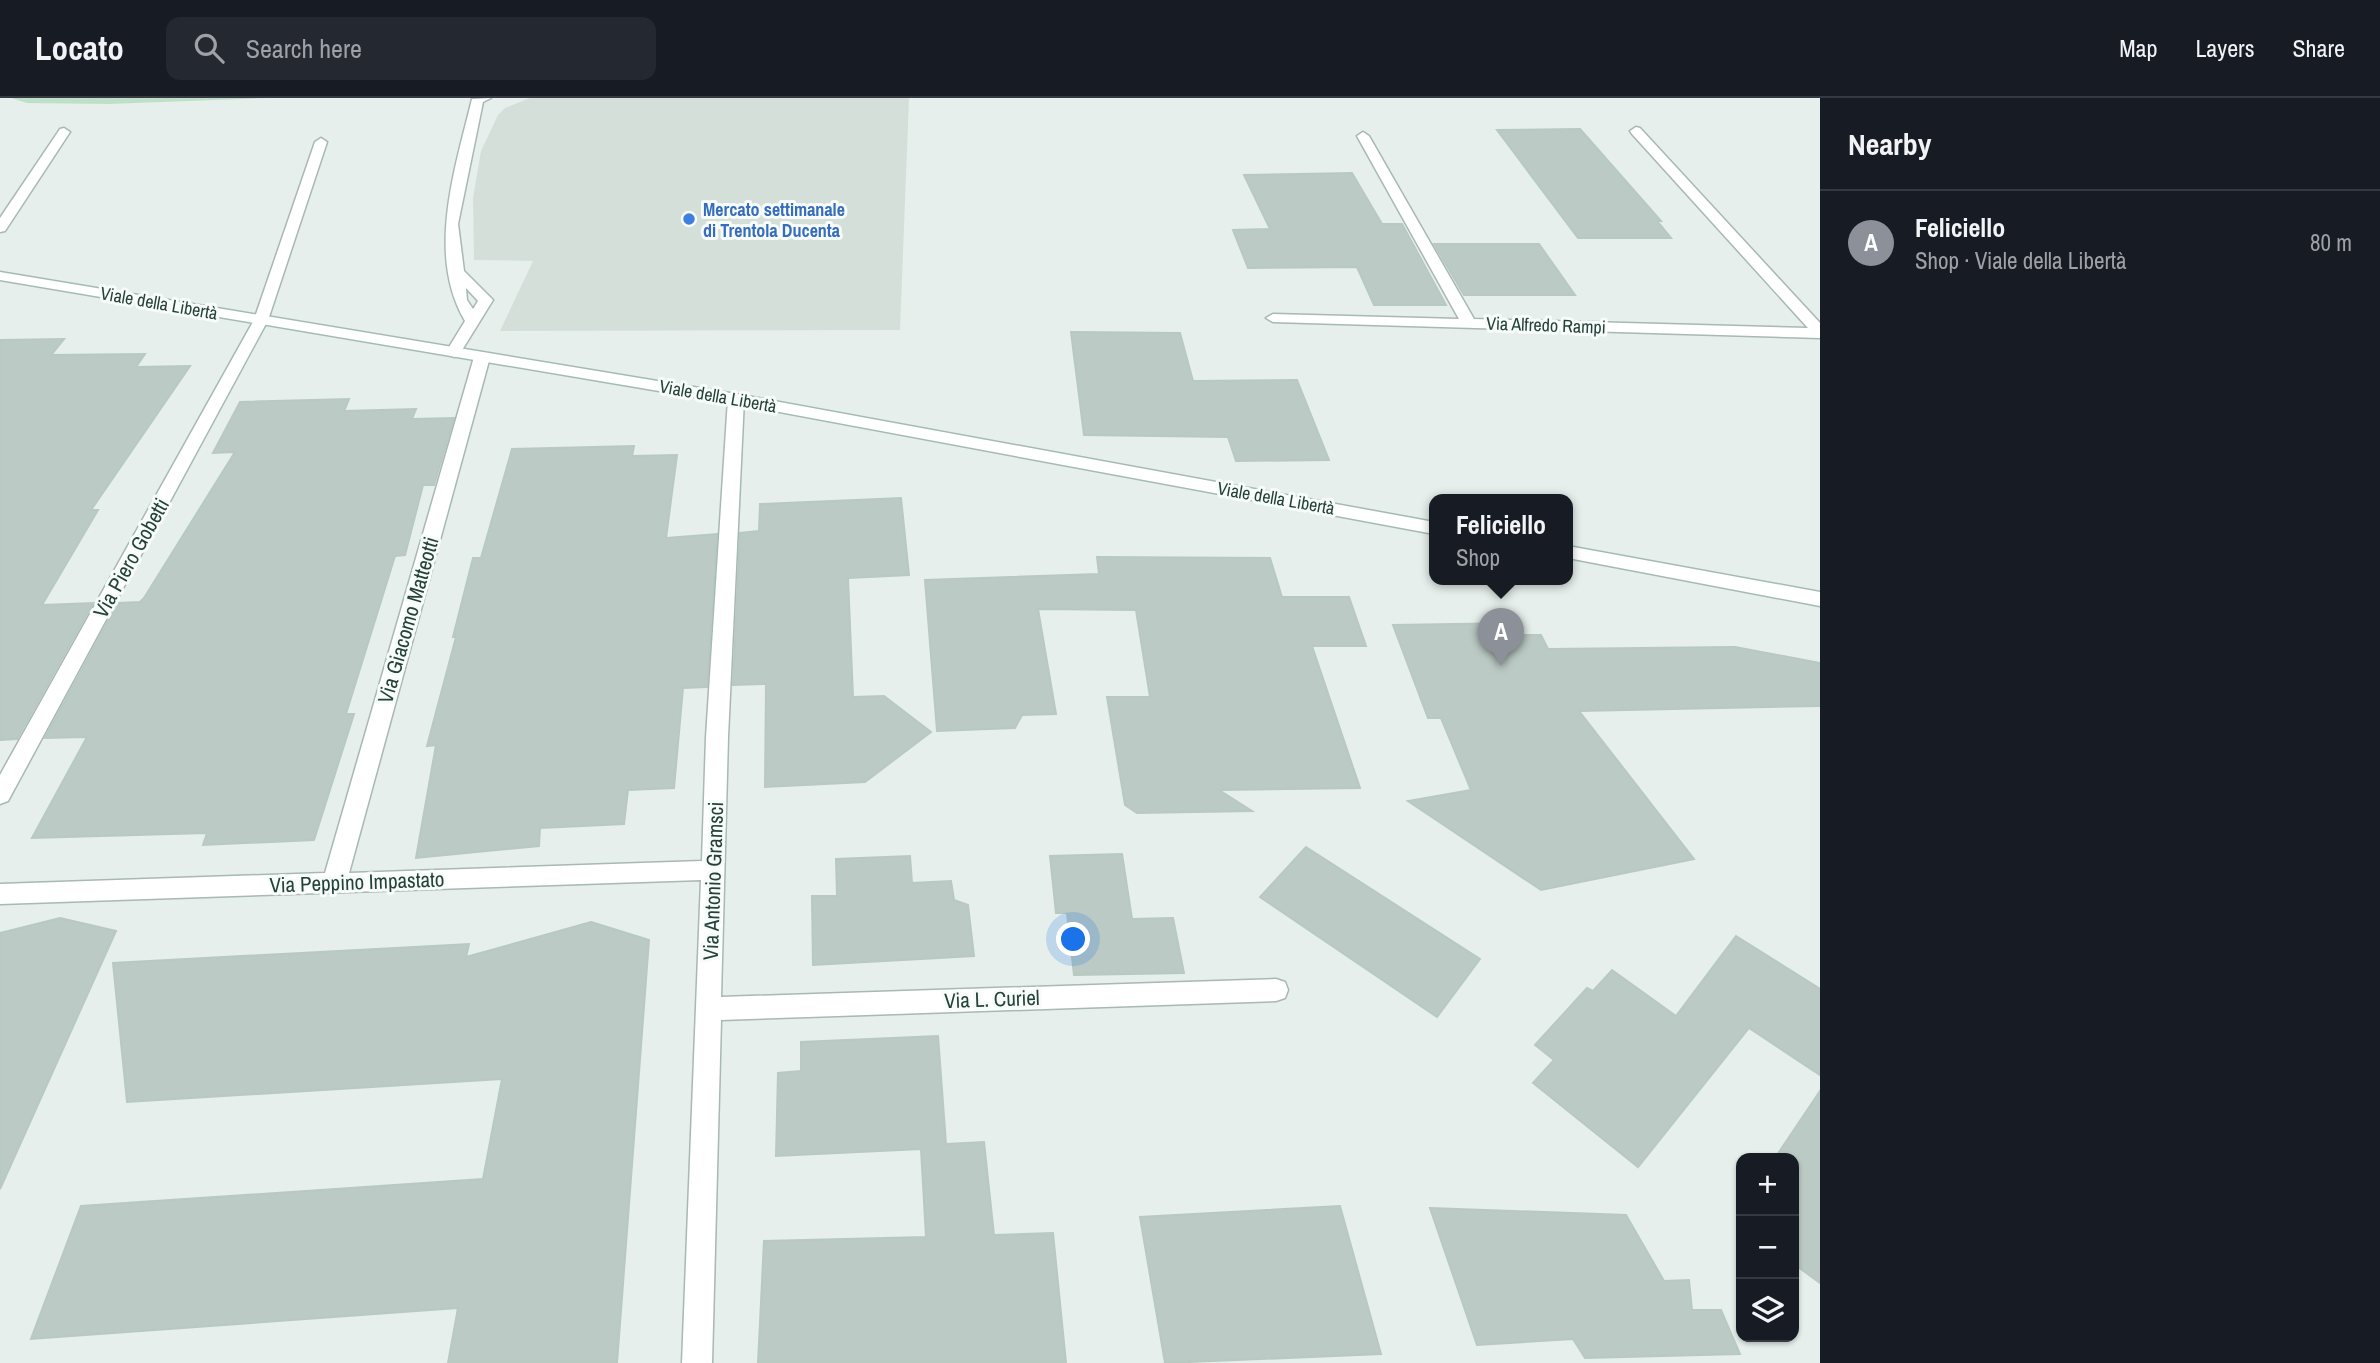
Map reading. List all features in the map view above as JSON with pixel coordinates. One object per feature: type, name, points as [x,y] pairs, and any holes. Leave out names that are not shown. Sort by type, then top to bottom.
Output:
[{"type":"street","points":[[474,323],[460,300],[451,224],[478,99],[485,98]]},
{"type":"street","points":[[1636,131],[1820,332]]},
{"type":"street","points":[[0,228],[64,132]]},
{"type":"street","points":[[1363,136],[1469,323]]},
{"type":"street","name":"Via Piero Gobetti","points":[[0,795],[261,320],[321,142]]},
{"type":"street","points":[[454,352],[486,300],[458,273]]},
{"type":"street","name":"Viale della Libertà","points":[[0,276],[736,399],[1429,527]]},
{"type":"street","name":"Via Alfredo Rampi","points":[[1273,318],[1820,332]]},
{"type":"street","name":"Via Giacomo Matteotti","points":[[334,883],[482,357]]},
{"type":"street","name":"Via Antonio Gramsci","points":[[697,1363],[717,737],[736,399]]},
{"type":"street","points":[[1573,553],[1820,599]]},
{"type":"street","name":"Via Peppino Impastato","points":[[0,894],[713,870]]},
{"type":"street","name":"Via L. Curiel","points":[[709,1009],[1276,990]]},
{"type":"shaded area","name":"Mercato settimanale di Trentola Ducenta","points":[[530,98],[909,98],[900,330],[500,331],[533,261],[474,260],[473,198],[481,151],[498,115],[505,108]]},
{"type":"green space","points":[[11,98],[269,98],[109,104],[27,103]]},
{"type":"building","points":[[1580,129],[1661,221],[1657,221],[1671,238],[1578,238],[1497,130]]},
{"type":"building","points":[[1352,173],[1382,224],[1402,224],[1446,305],[1374,305],[1357,267],[1248,268],[1233,230],[1270,229],[1244,175]]},
{"type":"building","points":[[1434,244],[1539,244],[1575,295],[1464,295]]},
{"type":"building","points":[[1071,332],[1180,333],[1193,381],[1297,380],[1329,460],[1236,461],[1228,437],[1084,435]]},
{"type":"building","points":[[64,339],[51,355],[145,354],[136,367],[190,366],[91,510],[98,510],[42,605],[93,603],[17,739],[0,740],[0,340]]},
{"type":"building","points":[[349,399],[344,411],[416,409],[412,419],[454,418],[434,485],[423,485],[405,555],[395,556],[346,714],[354,714],[314,840],[203,845],[207,833],[32,838],[87,737],[45,738],[118,603],[140,602],[144,598],[235,452],[213,453],[240,402]]},
{"type":"building","points":[[634,446],[632,456],[677,455],[666,538],[717,534],[707,687],[683,688],[674,788],[628,790],[624,824],[540,828],[539,846],[416,858],[436,745],[427,746],[456,637],[453,637],[473,558],[481,558],[512,449]]},
{"type":"building","points":[[901,498],[909,575],[848,578],[853,697],[884,696],[931,732],[865,782],[765,787],[766,684],[733,685],[740,533],[759,531],[760,504]]},
{"type":"building","points":[[1097,557],[1270,558],[1282,597],[1349,597],[1366,646],[1312,646],[1360,788],[1219,790],[1252,811],[1137,813],[1125,805],[1107,697],[1150,697],[1136,610],[1038,609],[1056,714],[1022,715],[1015,728],[937,731],[925,580],[1099,574]]},
{"type":"building","points":[[1518,623],[1523,635],[1541,635],[1548,649],[1735,647],[1820,663],[1820,706],[1579,711],[1694,859],[1541,890],[1408,801],[1471,790],[1441,718],[1428,718],[1393,625]]},
{"type":"building","points":[[1306,847],[1480,959],[1437,1017],[1260,897]]},
{"type":"building","points":[[1122,854],[1132,919],[1173,918],[1184,973],[1074,975],[1067,913],[1056,913],[1050,856]]},
{"type":"building","points":[[910,856],[912,883],[951,881],[954,900],[968,905],[974,956],[813,965],[812,896],[837,896],[836,859]]},
{"type":"building","points":[[60,918],[116,931],[0,1189],[0,933]]},
{"type":"building","points":[[591,922],[649,940],[617,1363],[448,1363],[458,1308],[31,1339],[81,1206],[483,1179],[502,1079],[127,1102],[113,963],[469,944],[466,957]]},
{"type":"building","points":[[1736,936],[1820,989],[1820,1075],[1749,1028],[1638,1167],[1533,1083],[1554,1060],[1535,1045],[1587,988],[1593,991],[1612,970],[1676,1016]]},
{"type":"building","points":[[938,1036],[946,1144],[984,1142],[994,1235],[1053,1233],[1066,1363],[758,1363],[764,1241],[926,1237],[921,1149],[776,1156],[778,1073],[801,1071],[801,1042]]},
{"type":"building","points":[[1820,1091],[1820,1283],[1799,1268],[1799,1153],[1778,1153]]},
{"type":"building","points":[[1340,1206],[1381,1354],[1165,1363],[1140,1217]]},
{"type":"building","points":[[1430,1208],[1626,1215],[1664,1281],[1689,1280],[1692,1310],[1721,1310],[1740,1354],[1585,1358],[1573,1339],[1477,1345]]},
{"type":"place","name":"Mercato settimanale di Trentola Ducenta","points":[[689,219]]},
{"type":"place","name":"Feliciello","points":[[1501,666]]}]
